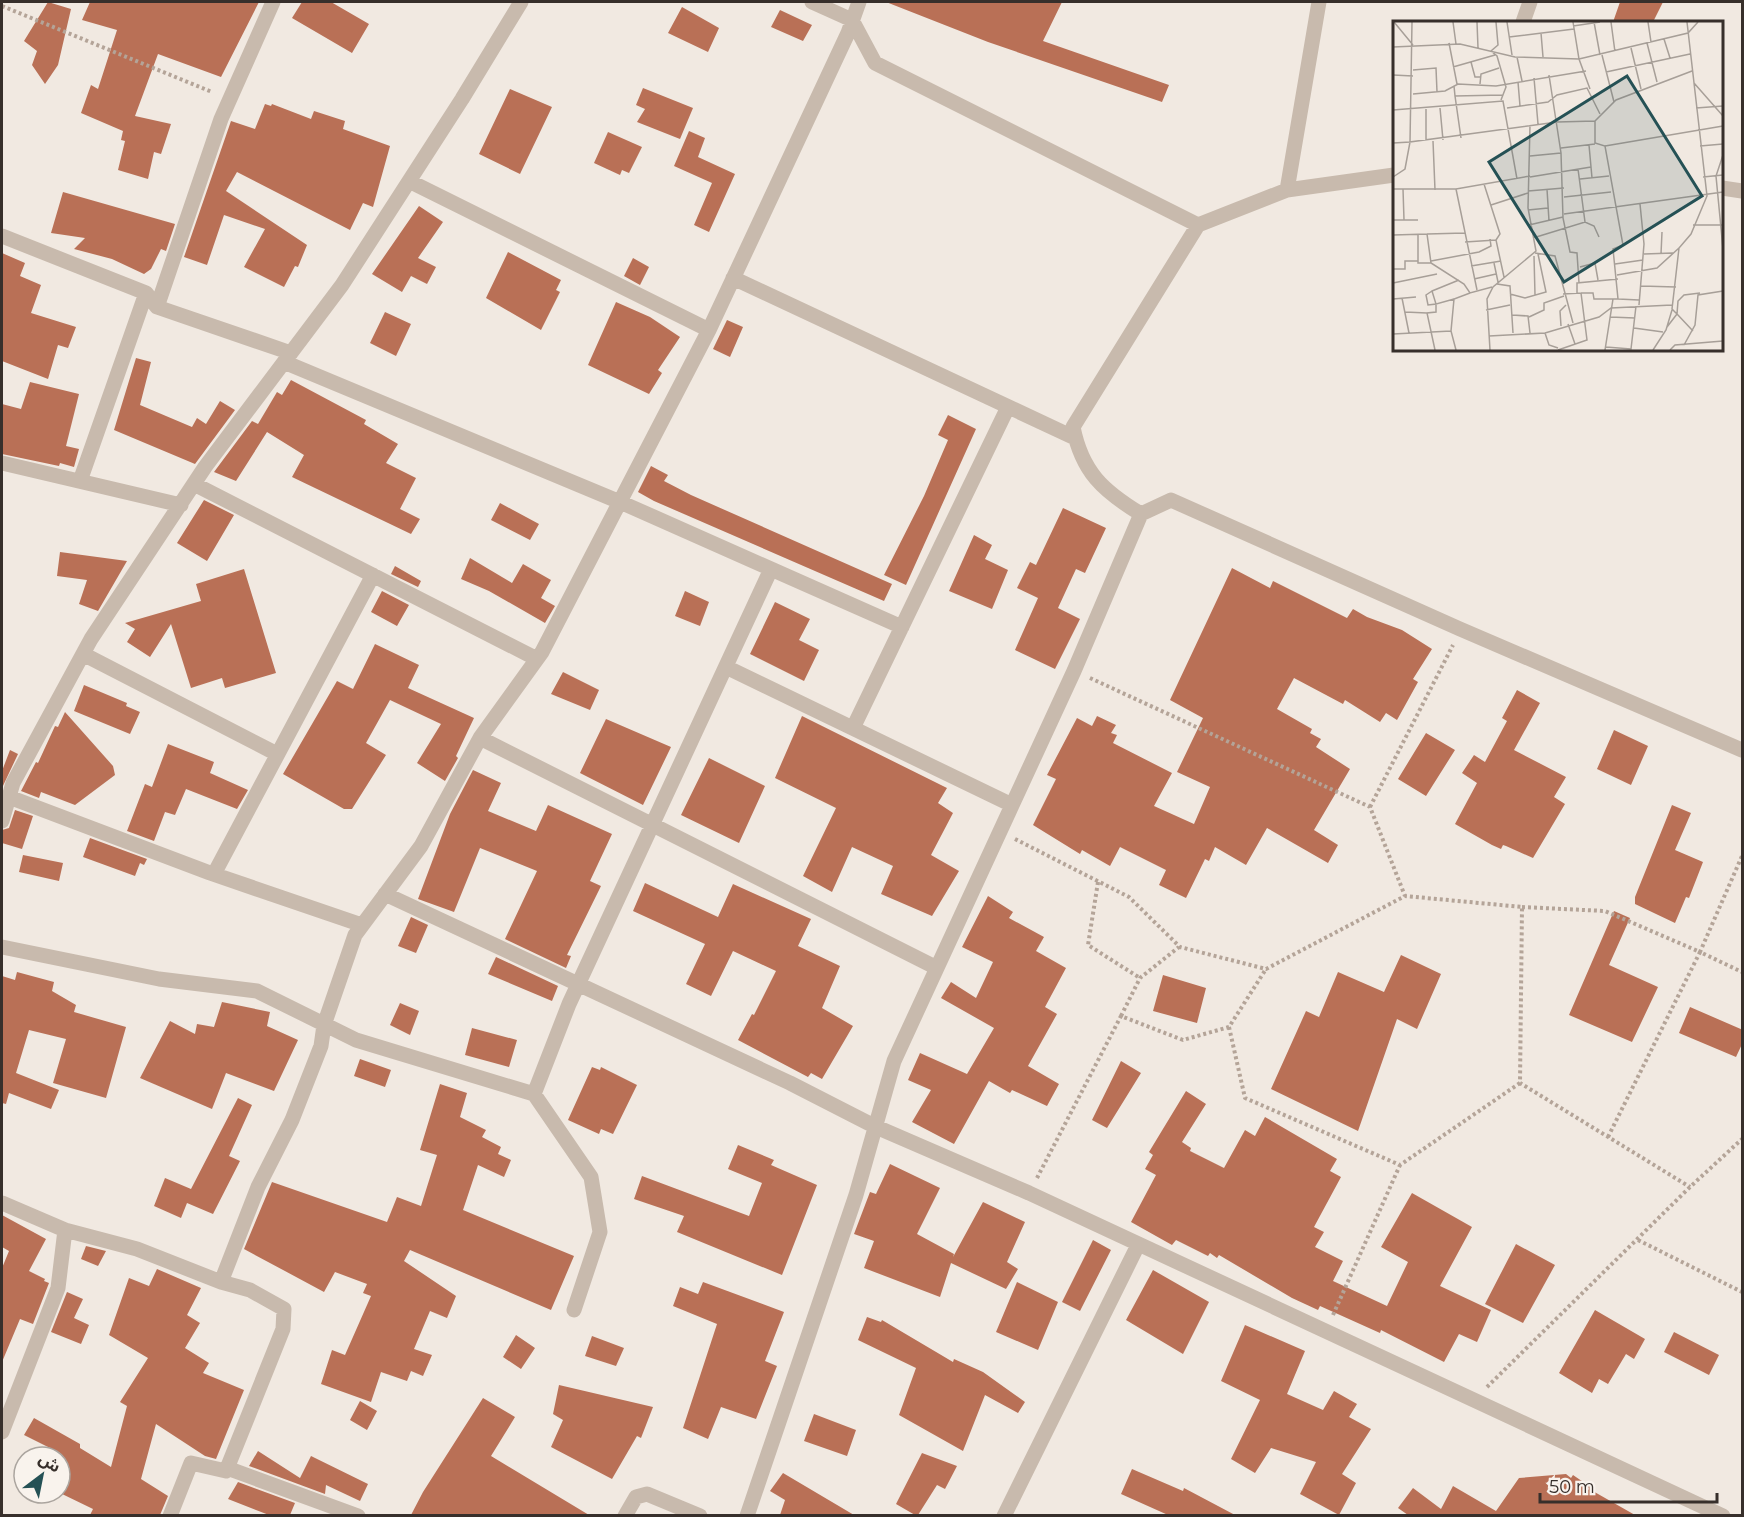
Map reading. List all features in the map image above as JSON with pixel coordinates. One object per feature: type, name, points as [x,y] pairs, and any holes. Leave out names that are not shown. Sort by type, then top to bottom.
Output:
[{"type":"street","points":[[158,307],[229,98],[273,2]]},
{"type":"street","points":[[2,821],[14,783],[83,654],[194,484],[342,285],[521,2]]},
{"type":"street","points":[[812,2],[852,21],[875,63],[1198,225]]},
{"type":"street","points":[[221,1282],[258,1187],[292,1120],[321,1046],[324,1025],[355,935],[422,846],[480,738],[537,659],[709,330],[860,2]]},
{"type":"street","points":[[1287,190],[1319,2]]},
{"type":"street","points":[[1523,21],[1530,2]]},
{"type":"street","points":[[1141,514],[1104,490],[1083,462],[1073,427],[1198,225],[1287,190],[1393,175]]},
{"type":"street","points":[[409,181],[709,330]]},
{"type":"street","points":[[1723,188],[1743,191]]},
{"type":"street","points":[[2,236],[146,293],[158,307],[288,358],[902,627]]},
{"type":"street","points":[[733,278],[1075,438]]},
{"type":"street","points":[[80,481],[146,293]]},
{"type":"street","points":[[853,728],[1008,407]]},
{"type":"street","points":[[2,463],[181,505]]},
{"type":"street","points":[[194,484],[537,659]]},
{"type":"street","points":[[747,1515],[856,1195],[894,1061],[1074,671],[1141,514],[1171,500],[1460,629],[1743,750]]},
{"type":"street","points":[[534,1094],[578,985],[771,569]]},
{"type":"street","points":[[214,874],[374,575]]},
{"type":"street","points":[[83,654],[277,754]]},
{"type":"street","points":[[726,667],[1012,805]]},
{"type":"street","points":[[480,738],[937,968]]},
{"type":"street","points":[[9,797],[214,874],[362,925]]},
{"type":"street","points":[[386,894],[790,1083],[874,1126],[1029,1193],[1473,1401],[1723,1515]]},
{"type":"street","points":[[2,947],[159,979],[257,992],[356,1040],[534,1094],[591,1177],[600,1232],[574,1310]]},
{"type":"street","points":[[2,1203],[65,1230],[137,1250],[221,1282],[250,1290],[284,1309],[283,1329],[226,1471],[191,1462],[170,1515]]},
{"type":"street","points":[[2,1432],[58,1288],[65,1230]]},
{"type":"street","points":[[1004,1515],[1138,1245]]},
{"type":"street","points":[[227,1468],[358,1515]]},
{"type":"street","points":[[625,1515],[636,1497],[647,1494],[700,1515]]},
{"type":"path","points":[[2,6],[229,98]]},
{"type":"path","points":[[1370,807],[1460,629]]},
{"type":"path","points":[[1074,671],[1370,807],[1406,896]]},
{"type":"path","points":[[999,831],[1129,897],[1180,947],[1266,969]]},
{"type":"path","points":[[1608,1137],[1700,952],[1743,856]]},
{"type":"path","points":[[1098,882],[1088,945],[1140,978]]},
{"type":"path","points":[[1121,1016],[1183,1040],[1229,1027],[1266,969],[1406,896],[1605,912],[1743,972]]},
{"type":"path","points":[[1520,1083],[1522,907]]},
{"type":"path","points":[[1029,1193],[1140,978],[1180,947]]},
{"type":"path","points":[[1229,1027],[1245,1098],[1400,1165]]},
{"type":"path","points":[[1520,1083],[1690,1187]]},
{"type":"path","points":[[1325,1332],[1400,1165],[1520,1083]]},
{"type":"path","points":[[1473,1401],[1690,1187],[1743,1139]]},
{"type":"path","points":[[1638,1240],[1743,1292]]},
{"type":"building","points":[[48,2],[71,9],[58,65],[45,84],[32,65],[37,51],[24,41]]},
{"type":"building","points":[[90,2],[259,2],[221,77],[158,54],[135,116],[171,124],[161,154],[154,152],[148,179],[118,170],[125,141],[121,140],[123,131],[81,113],[91,85],[98,89],[117,30],[82,20]]},
{"type":"building","points":[[302,2],[331,2],[369,24],[352,53],[292,18]]},
{"type":"building","points":[[886,2],[1062,2],[1043,41],[1169,85],[1162,102],[988,42]]},
{"type":"building","points":[[1620,2],[1663,2],[1654,21],[1613,21]]},
{"type":"building","points":[[682,7],[719,28],[708,52],[668,33]]},
{"type":"building","points":[[780,10],[812,25],[803,41],[771,27]]},
{"type":"building","points":[[643,88],[693,108],[680,139],[637,122],[645,109],[636,105]]},
{"type":"building","points":[[510,89],[552,107],[520,174],[479,154]]},
{"type":"building","points":[[265,104],[271,106],[272,104],[311,119],[314,111],[345,121],[343,129],[390,146],[373,207],[363,203],[350,230],[237,172],[226,191],[307,245],[298,267],[295,266],[284,287],[244,267],[265,229],[224,215],[207,265],[184,257],[231,121],[255,129]]},
{"type":"building","points":[[689,131],[705,138],[698,157],[735,174],[709,232],[694,225],[712,183],[674,166]]},
{"type":"building","points":[[608,132],[642,147],[629,173],[622,170],[620,175],[594,163]]},
{"type":"building","points":[[63,192],[175,224],[166,251],[161,249],[151,269],[144,274],[112,259],[74,249],[85,238],[51,233]]},
{"type":"building","points":[[419,206],[443,222],[418,258],[436,267],[427,284],[411,276],[402,292],[372,274]]},
{"type":"building","points":[[508,252],[561,280],[556,290],[560,292],[541,330],[486,298]]},
{"type":"building","points":[[2,253],[25,263],[20,276],[41,285],[31,313],[76,327],[68,348],[58,345],[48,379],[2,361]]},
{"type":"building","points":[[633,258],[649,267],[640,285],[624,276]]},
{"type":"building","points":[[616,302],[650,317],[680,337],[658,370],[662,373],[649,394],[588,365]]},
{"type":"building","points":[[385,312],[411,324],[396,356],[370,343]]},
{"type":"building","points":[[727,320],[743,327],[730,357],[713,349]]},
{"type":"building","points":[[136,358],[151,362],[140,405],[192,427],[197,418],[206,424],[220,401],[235,410],[195,464],[114,430]]},
{"type":"building","points":[[291,380],[366,420],[364,424],[398,444],[386,463],[416,478],[400,509],[420,519],[411,534],[292,477],[304,455],[267,432],[236,481],[214,472],[252,421],[258,424],[277,392],[282,395]]},
{"type":"building","points":[[30,382],[79,394],[66,446],[79,449],[74,467],[2,454],[2,404],[21,409]]},
{"type":"building","points":[[948,415],[976,429],[906,585],[884,575],[924,496],[948,440],[938,435]]},
{"type":"building","points":[[651,466],[668,475],[664,481],[691,495],[892,584],[884,601],[638,492]]},
{"type":"building","points":[[204,500],[234,515],[207,561],[177,543]]},
{"type":"building","points":[[500,503],[539,524],[530,540],[491,520]]},
{"type":"building","points":[[1063,508],[1106,528],[1085,573],[1076,569],[1058,608],[1080,619],[1055,669],[1015,650],[1038,598],[1017,588],[1030,562],[1036,565]]},
{"type":"building","points":[[974,535],[992,545],[985,559],[1008,570],[992,609],[949,591]]},
{"type":"building","points":[[60,552],[127,561],[98,611],[79,604],[87,580],[57,576]]},
{"type":"building","points":[[470,558],[512,583],[523,564],[551,580],[541,598],[555,606],[545,623],[489,591],[461,579]]},
{"type":"building","points":[[395,566],[421,581],[418,587],[391,574]]},
{"type":"building","points":[[1232,568],[1270,588],[1273,581],[1347,618],[1353,609],[1367,617],[1402,630],[1432,649],[1413,679],[1418,682],[1397,720],[1386,713],[1380,722],[1345,700],[1343,704],[1294,678],[1277,709],[1312,729],[1310,733],[1321,739],[1316,747],[1350,769],[1314,830],[1338,845],[1328,863],[1267,828],[1246,865],[1215,847],[1209,861],[1205,859],[1186,898],[1159,885],[1166,870],[1120,847],[1110,866],[1082,850],[1080,854],[1033,825],[1056,779],[1047,775],[1077,718],[1092,726],[1097,716],[1116,725],[1111,733],[1117,735],[1113,743],[1172,773],[1154,806],[1194,824],[1210,787],[1177,772],[1203,718],[1170,700]]},
{"type":"building","points":[[244,569],[276,673],[225,688],[222,678],[191,688],[171,624],[150,657],[127,642],[135,629],[125,623],[201,601],[196,584]]},
{"type":"building","points":[[382,591],[409,605],[397,626],[371,612]]},
{"type":"building","points":[[685,591],[709,602],[700,626],[675,616]]},
{"type":"building","points":[[775,602],[810,619],[799,640],[819,650],[804,681],[750,654]]},
{"type":"building","points":[[375,644],[419,665],[408,688],[474,718],[456,756],[458,758],[445,781],[417,763],[441,724],[390,700],[366,743],[386,755],[352,809],[344,809],[283,774],[337,681],[353,689]]},
{"type":"building","points":[[563,672],[599,690],[590,710],[551,694]]},
{"type":"building","points":[[84,685],[127,703],[126,706],[140,712],[130,734],[74,711]]},
{"type":"building","points":[[1517,690],[1540,703],[1514,750],[1566,777],[1554,797],[1565,804],[1533,858],[1503,845],[1501,849],[1455,824],[1477,783],[1462,773],[1474,755],[1485,762],[1507,721],[1502,718]]},
{"type":"building","points":[[65,712],[113,766],[115,775],[75,805],[41,792],[39,798],[21,791],[36,762],[38,763],[55,726],[58,727]]},
{"type":"building","points":[[802,716],[947,788],[938,803],[953,813],[931,855],[959,871],[932,916],[881,894],[893,866],[852,847],[832,892],[803,876],[836,808],[775,778]]},
{"type":"building","points":[[606,719],[671,747],[643,805],[580,773]]},
{"type":"building","points":[[1614,730],[1648,746],[1631,785],[1597,769]]},
{"type":"building","points":[[1426,733],[1455,750],[1426,796],[1398,779]]},
{"type":"building","points":[[168,744],[214,762],[210,773],[248,790],[237,809],[186,789],[175,815],[165,812],[154,841],[127,831],[145,784],[152,787]]},
{"type":"building","points":[[10,750],[18,754],[2,788],[2,771]]},
{"type":"building","points":[[709,758],[765,786],[739,843],[681,815]]},
{"type":"building","points":[[473,770],[501,783],[488,811],[536,831],[548,805],[612,834],[590,881],[601,886],[567,955],[571,956],[566,968],[505,939],[537,871],[480,848],[454,912],[418,899],[450,814]]},
{"type":"building","points":[[1672,805],[1691,813],[1675,850],[1703,862],[1689,898],[1686,897],[1675,923],[1635,904],[1635,897]]},
{"type":"building","points":[[15,810],[33,816],[22,849],[2,843],[2,830],[9,828]]},
{"type":"building","points":[[90,838],[147,859],[144,865],[140,863],[135,876],[83,857]]},
{"type":"building","points":[[23,855],[63,863],[59,881],[19,872]]},
{"type":"building","points":[[645,883],[718,917],[733,884],[811,919],[798,946],[840,966],[822,1008],[853,1026],[822,1079],[811,1073],[808,1077],[738,1040],[752,1014],[754,1015],[776,971],[733,951],[711,996],[686,984],[705,944],[633,911]]},
{"type":"building","points":[[988,896],[1013,912],[1009,918],[1044,937],[1036,951],[1066,968],[1045,1007],[1057,1014],[1028,1066],[1059,1084],[1047,1106],[1012,1090],[1010,1093],[989,1081],[954,1144],[912,1122],[931,1090],[908,1080],[920,1053],[967,1074],[994,1028],[941,998],[951,982],[976,998],[993,962],[962,947]]},
{"type":"building","points":[[1614,911],[1630,918],[1609,965],[1658,987],[1632,1042],[1569,1015]]},
{"type":"building","points":[[411,917],[428,925],[416,953],[398,946]]},
{"type":"building","points":[[1401,955],[1441,974],[1417,1029],[1397,1019],[1358,1131],[1271,1089],[1306,1011],[1319,1017],[1338,972],[1384,992]]},
{"type":"building","points":[[496,957],[558,986],[552,1001],[488,974]]},
{"type":"building","points":[[17,972],[54,982],[52,991],[76,1005],[74,1012],[126,1027],[106,1098],[53,1083],[66,1039],[29,1030],[16,1073],[59,1090],[51,1109],[9,1093],[6,1104],[2,1103],[2,976],[15,980]]},
{"type":"building","points":[[1163,975],[1206,988],[1197,1023],[1153,1011]]},
{"type":"building","points":[[222,1002],[270,1012],[267,1026],[298,1040],[274,1091],[226,1073],[212,1109],[140,1078],[170,1021],[195,1034],[197,1024],[214,1027]]},
{"type":"building","points":[[400,1003],[419,1011],[410,1035],[390,1025]]},
{"type":"building","points":[[1690,1007],[1743,1030],[1743,1042],[1736,1057],[1679,1033]]},
{"type":"building","points":[[472,1028],[517,1040],[509,1067],[465,1055]]},
{"type":"building","points":[[360,1059],[391,1070],[385,1087],[354,1076]]},
{"type":"building","points":[[1121,1061],[1141,1073],[1107,1128],[1092,1120]]},
{"type":"building","points":[[592,1067],[600,1070],[601,1067],[637,1085],[613,1134],[601,1129],[599,1134],[568,1120]]},
{"type":"building","points":[[440,1084],[467,1093],[460,1117],[486,1130],[482,1137],[501,1147],[498,1154],[511,1160],[504,1177],[478,1165],[463,1210],[574,1256],[551,1310],[410,1250],[404,1261],[456,1296],[447,1318],[430,1311],[414,1349],[432,1355],[423,1376],[411,1371],[407,1381],[381,1372],[371,1402],[321,1384],[332,1350],[345,1355],[371,1296],[363,1293],[367,1284],[335,1272],[324,1292],[244,1249],[272,1182],[387,1222],[397,1197],[421,1206],[437,1155],[420,1150]]},
{"type":"building","points":[[1186,1091],[1206,1104],[1182,1142],[1191,1148],[1190,1151],[1224,1168],[1245,1130],[1255,1136],[1265,1117],[1337,1159],[1330,1171],[1341,1177],[1314,1227],[1324,1232],[1315,1247],[1343,1261],[1333,1281],[1387,1306],[1408,1262],[1381,1247],[1412,1193],[1472,1227],[1440,1286],[1491,1310],[1477,1342],[1459,1334],[1444,1362],[1381,1330],[1380,1333],[1320,1306],[1318,1310],[1292,1298],[1219,1255],[1217,1258],[1210,1253],[1208,1256],[1176,1240],[1172,1245],[1131,1222],[1156,1175],[1145,1169],[1153,1155],[1149,1152]]},
{"type":"building","points":[[238,1098],[252,1105],[229,1156],[240,1161],[213,1214],[187,1203],[181,1218],[154,1206],[165,1178],[191,1189]]},
{"type":"building","points":[[738,1145],[774,1160],[771,1165],[817,1185],[782,1275],[677,1232],[684,1216],[634,1199],[642,1176],[749,1216],[762,1183],[728,1169]]},
{"type":"building","points":[[890,1164],[940,1188],[917,1234],[954,1254],[953,1257],[983,1202],[1025,1222],[1007,1262],[1018,1269],[1006,1289],[951,1263],[940,1297],[864,1268],[874,1241],[854,1234],[870,1192],[876,1194]]},
{"type":"building","points":[[2,1215],[46,1239],[29,1271],[49,1283],[33,1324],[20,1319],[2,1362],[2,1268],[9,1251],[2,1247]]},
{"type":"building","points":[[1093,1240],[1111,1250],[1080,1311],[1062,1302]]},
{"type":"building","points":[[1516,1244],[1555,1265],[1523,1323],[1485,1304]]},
{"type":"building","points":[[86,1246],[106,1251],[98,1266],[81,1259]]},
{"type":"building","points":[[157,1269],[201,1288],[187,1315],[200,1323],[185,1348],[209,1363],[203,1373],[244,1390],[216,1459],[205,1456],[156,1424],[141,1479],[168,1496],[160,1515],[90,1515],[93,1509],[72,1499],[72,1445],[44,1445],[24,1435],[34,1418],[80,1444],[80,1448],[111,1467],[127,1406],[120,1402],[148,1358],[109,1335],[129,1278],[149,1286]]},
{"type":"building","points":[[1153,1270],[1209,1302],[1183,1354],[1126,1320]]},
{"type":"building","points":[[703,1282],[784,1312],[765,1361],[777,1366],[756,1419],[721,1407],[708,1439],[683,1428],[717,1324],[673,1306],[680,1287],[698,1294]]},
{"type":"building","points":[[1017,1282],[1058,1302],[1038,1350],[996,1332]]},
{"type":"building","points":[[67,1292],[83,1299],[74,1318],[89,1325],[81,1344],[51,1332]]},
{"type":"building","points":[[1595,1310],[1645,1339],[1634,1359],[1626,1354],[1608,1384],[1599,1379],[1592,1393],[1559,1373]]},
{"type":"building","points":[[867,1317],[881,1322],[882,1320],[953,1362],[954,1359],[983,1372],[1025,1402],[1018,1413],[985,1395],[963,1451],[899,1415],[916,1368],[858,1340]]},
{"type":"building","points":[[1245,1325],[1305,1351],[1287,1394],[1323,1410],[1334,1391],[1357,1404],[1349,1417],[1371,1429],[1342,1474],[1356,1483],[1339,1515],[1300,1494],[1316,1462],[1271,1448],[1255,1473],[1231,1459],[1260,1400],[1221,1381]]},
{"type":"building","points":[[1674,1332],[1719,1355],[1709,1375],[1664,1352]]},
{"type":"building","points":[[516,1335],[535,1348],[521,1369],[503,1357]]},
{"type":"building","points":[[592,1336],[624,1348],[616,1366],[585,1356]]},
{"type":"building","points":[[559,1385],[653,1407],[641,1438],[637,1436],[612,1479],[551,1447],[563,1420],[553,1414]]},
{"type":"building","points":[[483,1398],[515,1417],[491,1456],[589,1515],[411,1515],[423,1492]]},
{"type":"building","points":[[360,1401],[377,1411],[367,1430],[350,1420]]},
{"type":"building","points":[[814,1414],[856,1430],[847,1456],[804,1441]]},
{"type":"building","points":[[258,1451],[300,1478],[311,1456],[368,1484],[360,1501],[326,1485],[325,1494],[249,1466]]},
{"type":"building","points":[[922,1453],[957,1466],[945,1489],[937,1485],[918,1515],[915,1515],[896,1504]]},
{"type":"building","points":[[1132,1469],[1183,1491],[1184,1488],[1235,1515],[1168,1515],[1121,1494]]},
{"type":"building","points":[[783,1473],[854,1515],[780,1515],[785,1500],[770,1491]]},
{"type":"building","points":[[1566,1474],[1571,1478],[1573,1475],[1592,1488],[1591,1490],[1635,1515],[1408,1515],[1398,1508],[1413,1488],[1441,1509],[1453,1486],[1496,1511],[1519,1478]]},
{"type":"building","points":[[238,1482],[295,1503],[290,1515],[269,1515],[228,1499]]}]
